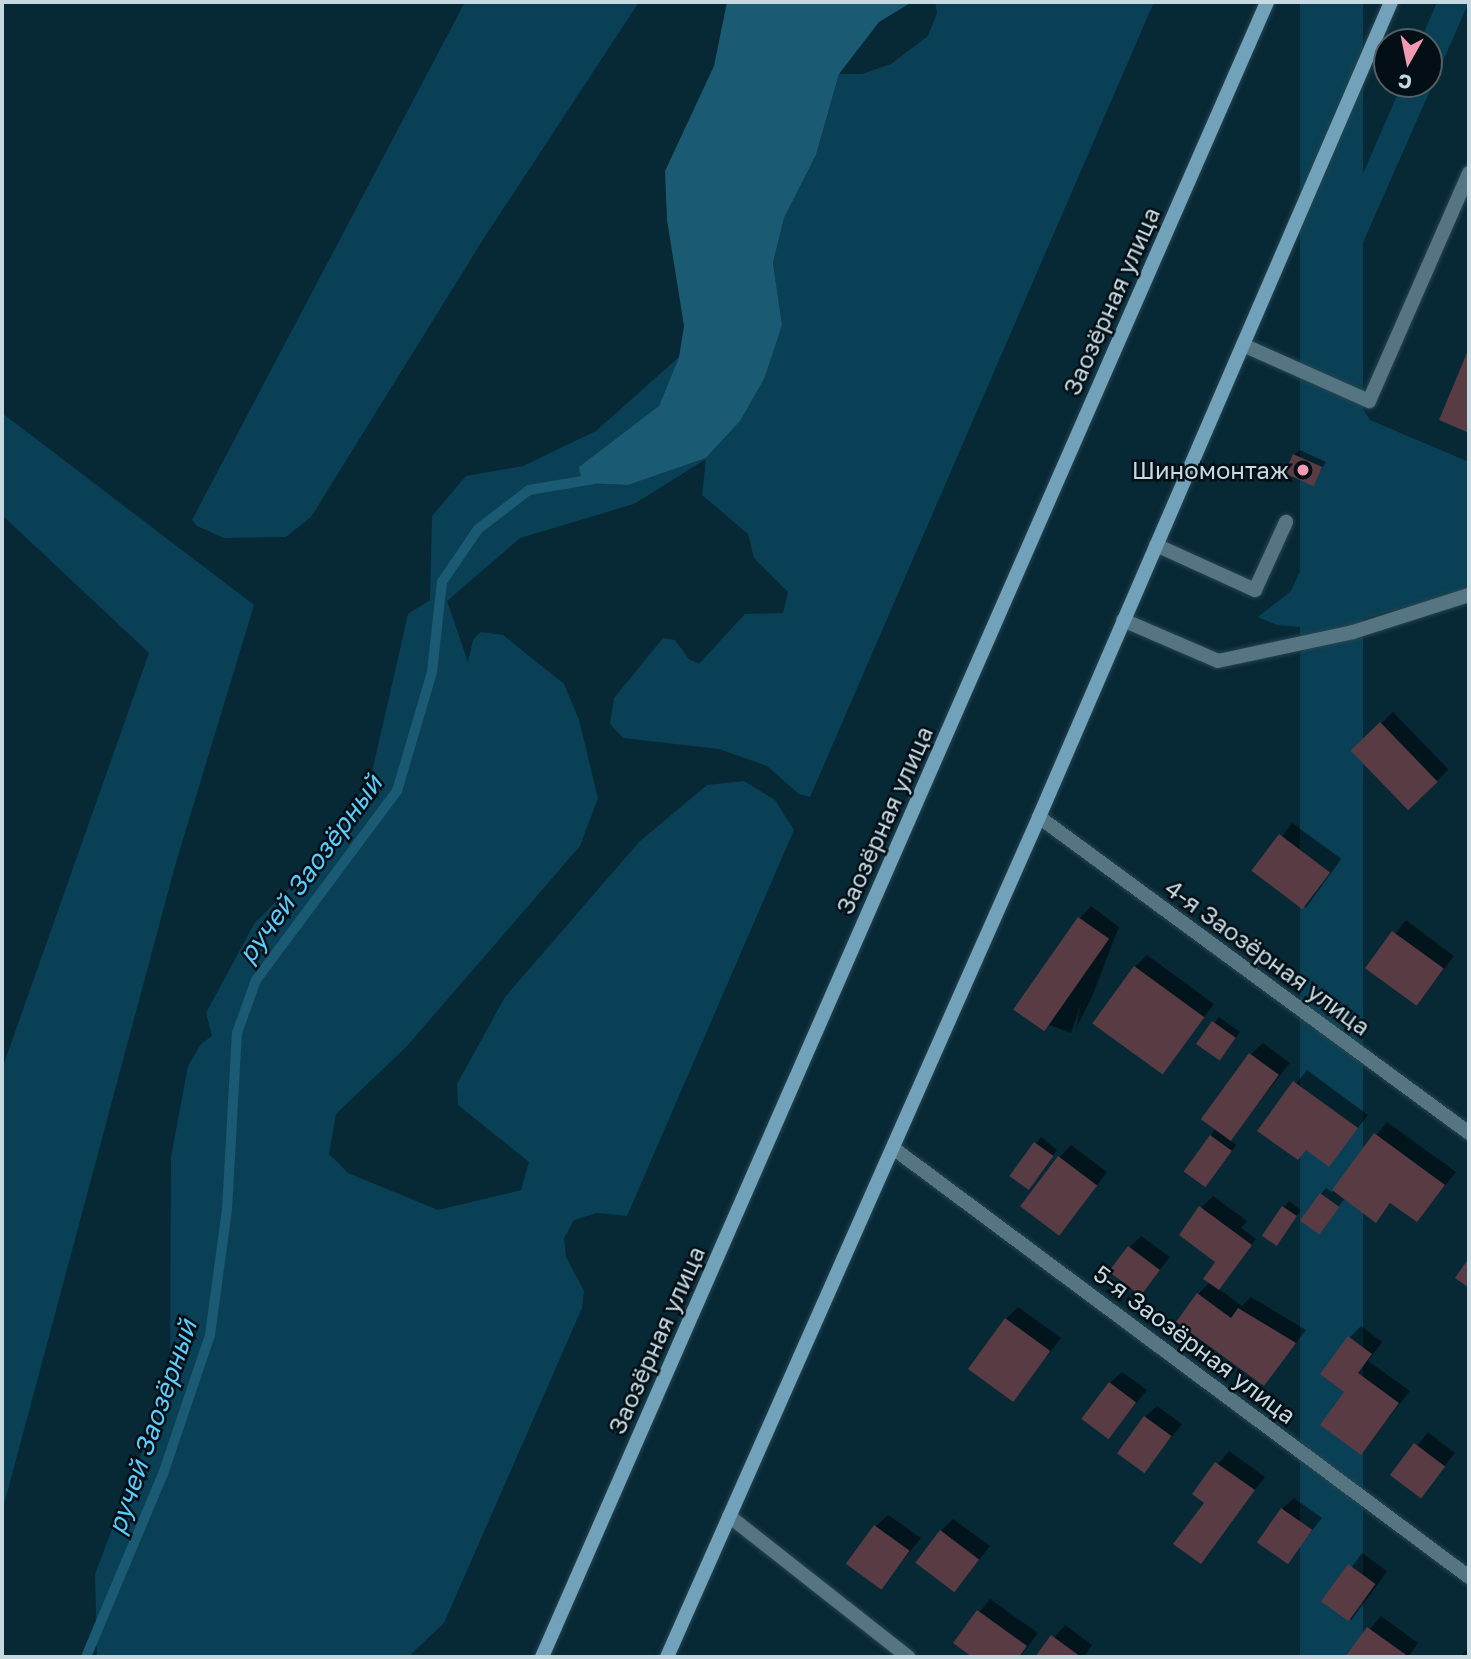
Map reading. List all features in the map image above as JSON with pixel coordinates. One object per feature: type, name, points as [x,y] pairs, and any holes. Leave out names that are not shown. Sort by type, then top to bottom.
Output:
[{"type":"main road","name":"Заозёрная улица","points":[[542,1657],[1267,2]]},
{"type":"main road","points":[[667,1657],[1039,817],[1391,2]]},
{"type":"street","points":[[1243,345],[1369,401],[1469,173]]},
{"type":"street","points":[[1156,545],[1255,590],[1286,522]]},
{"type":"street","points":[[1123,620],[1218,661],[1353,632],[1469,595]]},
{"type":"street","name":"4-я Заозёрная улица","points":[[1039,817],[1469,1133]]},
{"type":"street","name":"5-я Заозёрная улица","points":[[893,1148],[1469,1577]]},
{"type":"street","points":[[729,1516],[908,1657]]},
{"type":"shaded area","points":[[465,2],[639,2],[484,238],[311,517],[286,537],[224,538],[197,526],[192,520]]},
{"type":"shaded area","points":[[727,2],[912,2],[879,22],[839,74],[816,155],[784,218],[773,263],[782,325],[764,379],[740,421],[706,458],[628,485],[582,483],[579,467],[659,406],[679,357],[684,326],[667,220],[665,171],[714,66]]},
{"type":"shaded area","points":[[935,2],[1154,2],[810,797],[799,794],[767,766],[719,749],[623,738],[610,724],[614,698],[663,638],[675,640],[689,659],[699,664],[745,614],[783,613],[788,592],[754,558],[748,534],[702,495],[706,459],[634,504],[520,538],[447,601],[468,662],[473,640],[481,632],[503,635],[564,684],[579,720],[598,798],[580,846],[407,1046],[336,1114],[329,1154],[348,1173],[438,1210],[521,1190],[529,1162],[458,1105],[457,1084],[505,997],[639,842],[707,785],[744,781],[775,800],[794,830],[627,1216],[597,1213],[574,1220],[564,1238],[566,1257],[584,1291],[582,1308],[444,1623],[408,1657],[97,1657],[95,1574],[154,1419],[170,1366],[171,1157],[188,1066],[201,1044],[212,1036],[206,1013],[254,924],[332,844],[372,772],[408,614],[430,600],[432,516],[466,476],[523,466],[596,431],[679,357],[659,406],[624,436],[582,483],[628,485],[706,458],[740,421],[782,325],[773,263],[784,218],[816,155],[839,74],[862,74],[891,64],[928,36],[937,13]]},
{"type":"shaded area","points":[[1300,2],[1363,2],[1363,1657],[1300,1657]]},
{"type":"shaded area","points":[[1437,2],[1469,2],[1443,61],[1443,28],[1426,28]]},
{"type":"shaded area","points":[[1396,98],[1427,98],[1328,322],[1315,308],[1312,291]]},
{"type":"shaded area","points":[[1342,398],[1363,409],[1370,420],[1469,462],[1469,590],[1326,629],[1277,625],[1258,617],[1291,591],[1347,470],[1350,418]]},
{"type":"shaded area","points":[[2,413],[254,605],[175,866],[2,1512],[2,1069],[149,653],[2,515]]},
{"type":"building","points":[[1469,348],[1469,433],[1439,420]]},
{"type":"building","name":"Шиномонтаж","points":[[1293,454],[1322,467],[1314,486],[1284,473]]},
{"type":"building","points":[[1380,722],[1438,782],[1408,810],[1351,750]]},
{"type":"building","points":[[1279,834],[1330,873],[1302,909],[1251,871]]},
{"type":"building","points":[[1078,917],[1109,939],[1044,1031],[1013,1010]]},
{"type":"building","points":[[1392,931],[1444,969],[1417,1006],[1365,968]]},
{"type":"building","points":[[1134,966],[1204,1017],[1163,1075],[1092,1023]]},
{"type":"building","points":[[1212,1021],[1236,1038],[1220,1061],[1196,1044]]},
{"type":"building","points":[[1249,1053],[1279,1075],[1231,1141],[1201,1119]]},
{"type":"building","points":[[1293,1081],[1358,1128],[1329,1167],[1306,1150],[1298,1160],[1257,1131]]},
{"type":"building","points":[[1374,1133],[1445,1185],[1417,1222],[1390,1203],[1376,1223],[1332,1190]]},
{"type":"building","points":[[1210,1135],[1232,1151],[1205,1187],[1184,1171]]},
{"type":"building","points":[[1034,1142],[1053,1156],[1029,1190],[1009,1176]]},
{"type":"building","points":[[1058,1156],[1097,1185],[1059,1236],[1020,1206]]},
{"type":"building","points":[[1320,1193],[1339,1207],[1319,1235],[1300,1221]]},
{"type":"building","points":[[1199,1206],[1252,1245],[1219,1290],[1203,1279],[1215,1262],[1179,1235]]},
{"type":"building","points":[[1282,1206],[1297,1216],[1277,1246],[1262,1236]]},
{"type":"building","points":[[1128,1246],[1160,1270],[1141,1296],[1109,1272]]},
{"type":"building","points":[[1469,1258],[1469,1288],[1455,1278]]},
{"type":"building","points":[[1197,1293],[1231,1318],[1238,1308],[1296,1343],[1264,1386],[1176,1322]]},
{"type":"building","points":[[1005,1318],[1050,1351],[1013,1402],[968,1369]]},
{"type":"building","points":[[1348,1336],[1372,1354],[1358,1373],[1399,1403],[1361,1455],[1320,1425],[1344,1392],[1320,1374]]},
{"type":"building","points":[[1109,1382],[1136,1402],[1108,1439],[1081,1419]]},
{"type":"building","points":[[1144,1416],[1172,1436],[1144,1473],[1117,1453]]},
{"type":"building","points":[[1414,1443],[1445,1466],[1421,1498],[1390,1475]]},
{"type":"building","points":[[1215,1462],[1255,1490],[1201,1564],[1173,1544],[1204,1503],[1192,1494]]},
{"type":"building","points":[[1281,1508],[1312,1530],[1288,1564],[1257,1542]]},
{"type":"building","points":[[874,1525],[910,1551],[881,1590],[846,1564]]},
{"type":"building","points":[[940,1530],[979,1559],[954,1592],[915,1563]]},
{"type":"building","points":[[1348,1564],[1376,1584],[1348,1621],[1321,1601]]},
{"type":"building","points":[[977,1610],[1027,1646],[1019,1657],[972,1657],[953,1643]]},
{"type":"building","points":[[1367,1627],[1409,1657],[1345,1657]]},
{"type":"building","points":[[1051,1635],[1081,1657],[1035,1657]]},
{"type":"waterway","name":"ручей Заозёрный","points":[[86,1657],[163,1474],[210,1335],[227,1210],[237,1033],[256,980],[397,791],[432,672],[442,582],[478,529],[529,490],[594,479]]},
{"type":"place","name":"Шиномонтаж","points":[[1303,470]]}]
